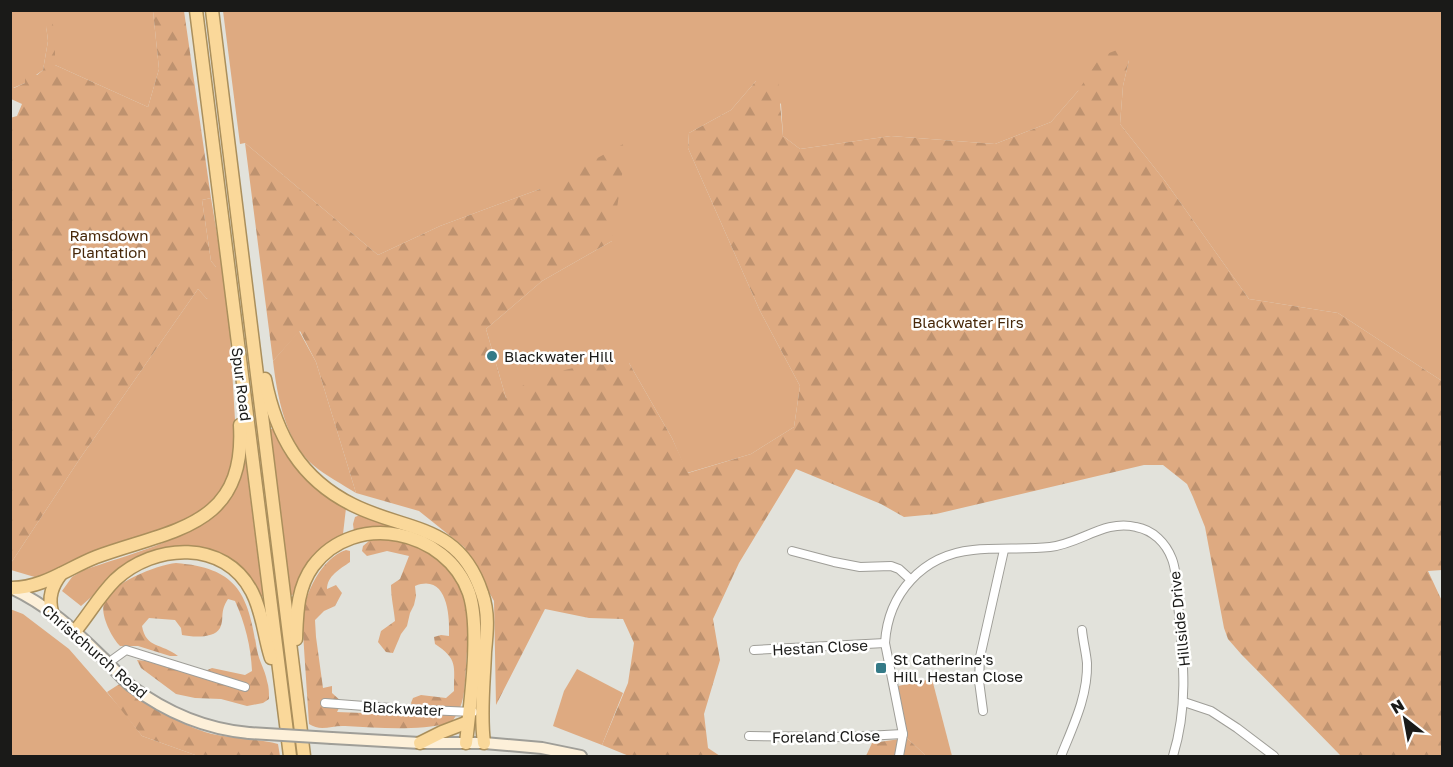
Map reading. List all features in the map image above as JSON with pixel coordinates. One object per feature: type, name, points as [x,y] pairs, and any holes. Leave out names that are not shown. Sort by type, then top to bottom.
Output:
[{"type":"highway","name":"Spur Road","points":[[196,10],[290,756]]},
{"type":"highway","name":"Spur Road","points":[[212,10],[304,756]]},
{"type":"highway","points":[[253,344],[264,375],[274,419],[290,448],[307,470],[331,491],[353,505],[435,534],[455,549],[472,571],[483,594],[487,615],[482,712],[484,743]]},
{"type":"highway","points":[[11,588],[26,588],[94,558],[190,525],[218,504],[231,486],[241,451],[238,357]]},
{"type":"highway","points":[[294,682],[297,605],[303,585],[314,566],[330,550],[350,539],[369,533],[392,533],[420,540],[437,549],[453,566],[469,593],[473,617],[465,743]]},
{"type":"highway","points":[[75,630],[115,580],[141,562],[167,553],[191,552],[208,556],[228,565],[252,591],[282,694]]},
{"type":"highway","points":[[52,612],[51,594],[54,583],[61,574]]},
{"type":"highway","points":[[420,743],[468,717]]},
{"type":"main road","name":"Christchurch Road","points":[[11,588],[52,612],[75,630],[130,685],[171,712],[211,727],[249,733],[332,738],[420,743],[484,743],[542,748],[581,756]]},
{"type":"street","name":"Hillside Drive","points":[[899,756],[903,734],[885,643],[888,618],[896,600],[910,579],[924,567],[958,552],[1056,547],[1084,538],[1100,529],[1120,525],[1139,527],[1157,537],[1173,560],[1184,663],[1184,702],[1173,756]]},
{"type":"street","points":[[983,711],[979,681],[980,657],[1004,550]]},
{"type":"street","points":[[792,551],[860,567],[891,566],[899,569],[910,579]]},
{"type":"street","points":[[1061,756],[1082,703],[1087,663],[1082,630]]},
{"type":"street","name":"Hestan Close","points":[[754,650],[885,643]]},
{"type":"street","points":[[108,663],[126,650],[245,687]]},
{"type":"street","points":[[1184,702],[1211,711],[1274,756]]},
{"type":"street","name":"Blackwater","points":[[325,703],[468,717],[482,712]]},
{"type":"street","name":"Foreland Close","points":[[749,736],[847,737],[903,734]]},
{"type":"green space","points":[[11,11],[153,11],[159,69],[148,107],[55,65],[46,25],[48,41],[43,70],[25,83],[13,88],[11,85]]},
{"type":"green space","name":"Ramsdown Plantation","points":[[153,11],[184,11],[211,198],[202,200],[211,261],[216,267],[218,285],[207,299],[198,289],[81,457],[11,563],[10,118],[17,116],[22,104],[11,99],[11,85],[14,88],[25,83],[25,75],[37,75],[43,70],[48,41],[46,25],[51,20],[55,30],[55,65],[148,107],[159,69]]},
{"type":"green space","points":[[223,11],[1442,11],[1442,381],[1338,313],[1249,299],[1165,181],[1120,124],[1123,86],[1129,60],[1078,91],[1051,122],[995,144],[891,136],[800,149],[783,136],[781,104],[756,81],[731,110],[689,133],[688,148],[760,311],[800,386],[794,427],[751,454],[687,473],[672,438],[629,363],[506,398],[486,329],[542,281],[612,241],[540,189],[440,226],[378,255],[245,143],[240,144]]},
{"type":"green space","name":"Blackwater Firs","points":[[1117,50],[1129,60],[1123,86],[1120,124],[1165,181],[1249,299],[1338,313],[1442,381],[1442,570],[1428,571],[1442,601],[1442,756],[1341,756],[1241,654],[1228,639],[1224,628],[1205,527],[1193,497],[1187,484],[1163,465],[1144,465],[936,514],[904,517],[881,504],[796,469],[739,563],[713,619],[720,660],[704,714],[708,748],[720,756],[629,756],[602,745],[628,683],[634,643],[623,619],[589,618],[545,609],[496,705],[494,601],[464,547],[419,511],[356,493],[316,362],[300,331],[273,361],[245,143],[378,255],[440,226],[540,189],[627,142],[612,241],[542,281],[486,329],[506,398],[533,378],[593,363],[629,363],[672,438],[688,473],[751,454],[794,427],[800,386],[760,311],[688,148],[689,133],[731,110],[756,81],[778,80],[783,136],[800,149],[891,136],[995,144],[1051,122],[1078,91],[1101,56]]},
{"type":"green space","points":[[211,198],[228,300],[236,437],[236,451],[222,492],[189,520],[49,576],[47,573],[38,578],[11,570],[11,563],[81,457],[198,289],[207,299],[216,267],[211,261],[202,200]]},
{"type":"green space","points":[[299,331],[316,362],[356,493],[318,469],[303,455],[284,417],[273,361]]},
{"type":"green space","points":[[270,429],[274,429],[285,454],[293,465],[312,484],[346,508],[343,534],[313,556],[294,594],[290,596]]},
{"type":"green space","points":[[244,459],[263,596],[261,598],[240,570],[172,549],[97,592],[81,606],[62,591],[72,577],[84,570],[165,542],[203,522],[232,494]]},
{"type":"green space","points":[[360,515],[413,532],[413,535],[354,532],[355,517]]},
{"type":"green space","points":[[383,538],[410,544],[434,557],[453,577],[460,589],[467,610],[468,626],[462,703],[451,723],[398,728],[313,726],[309,724],[302,618],[307,598],[316,578],[329,561],[346,550],[350,551],[350,562],[329,580],[327,589],[336,585],[342,593],[335,606],[324,611],[315,620],[323,688],[332,686],[332,693],[342,702],[337,712],[416,715],[411,703],[413,698],[421,695],[446,698],[454,691],[451,659],[435,644],[434,637],[449,636],[449,618],[444,598],[434,585],[415,586],[414,605],[407,626],[393,653],[386,652],[378,642],[381,631],[395,621],[391,585],[400,579],[409,556],[387,551],[367,556],[362,551],[363,546],[369,541]]},
{"type":"green space","points":[[176,563],[214,571],[227,578],[244,599],[268,686],[269,699],[263,703],[247,706],[221,699],[195,698],[176,694],[141,668],[137,660],[196,675],[212,668],[245,675],[252,671],[247,635],[235,601],[228,599],[220,628],[208,636],[182,635],[181,628],[175,620],[149,618],[142,626],[147,639],[178,656],[170,656],[138,646],[120,646],[114,638],[103,608],[108,596],[135,576],[157,567]]},
{"type":"green space","points":[[10,609],[23,614],[69,649],[142,736],[198,756],[11,756]]},
{"type":"green space","points":[[577,669],[623,693],[602,745],[553,726],[564,691]]},
{"type":"green space","points":[[932,679],[952,756],[926,756],[907,738],[898,686]]},
{"type":"green space","points":[[121,683],[182,723],[214,734],[278,744],[280,756],[198,756],[142,736],[107,692]]},
{"type":"green space","points":[[907,738],[926,756],[866,756],[872,743]]},
{"type":"place","name":"Blackwater Hill","points":[[492,356]]},
{"type":"place","name":"St Catherine's Hill, Hestan Close","points":[[881,668]]}]
